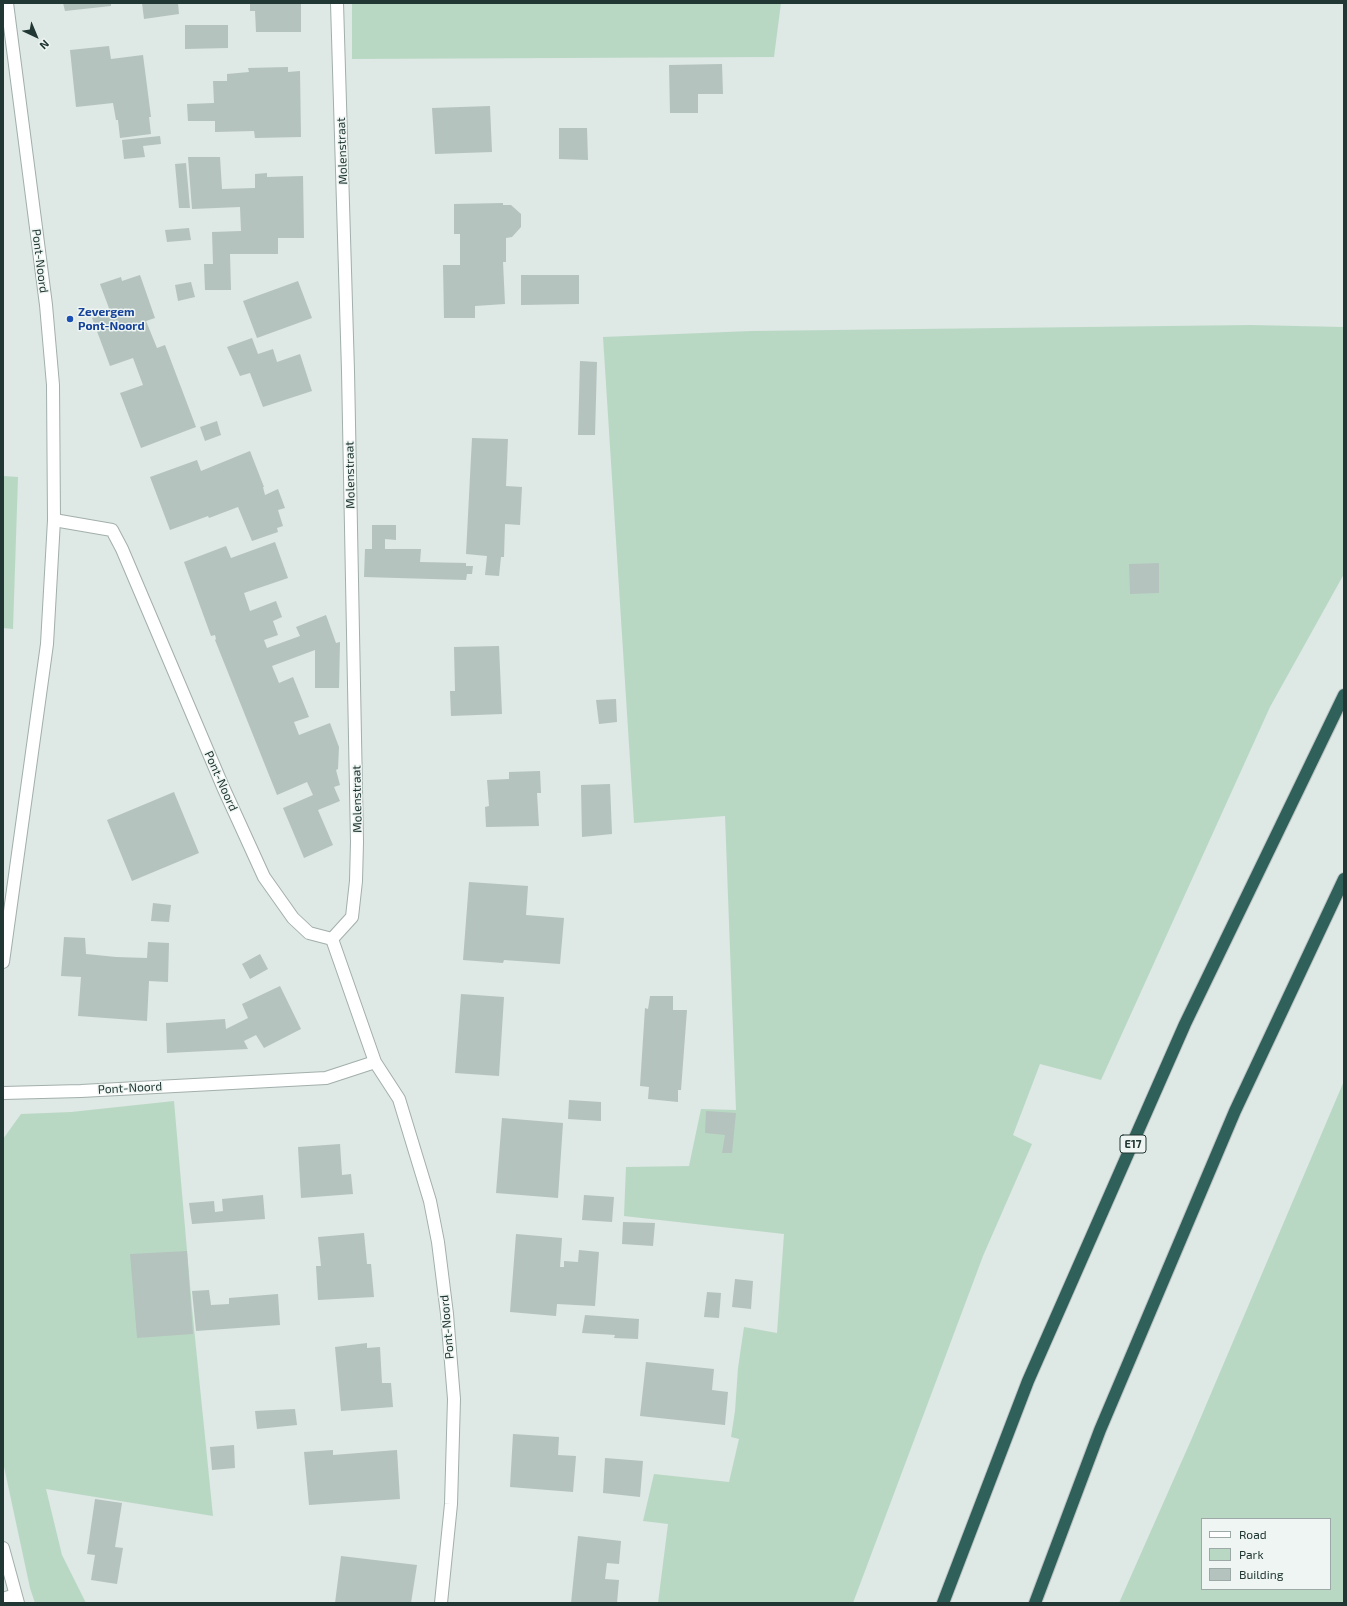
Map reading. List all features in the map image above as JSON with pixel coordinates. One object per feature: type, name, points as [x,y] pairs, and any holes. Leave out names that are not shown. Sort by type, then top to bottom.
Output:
[{"type":"highway","name":"E17","points":[[943,1603],[1028,1381],[1185,1024],[1344,695]]},
{"type":"highway","points":[[1035,1603],[1100,1430],[1232,1118],[1344,879]]},
{"type":"street","name":"Pont-Noord","points":[[3,962],[47,644],[54,520],[53,386],[46,305],[7,3]]},
{"type":"street","name":"Molenstraat","points":[[332,939],[352,917],[356,881],[357,842],[348,387],[337,3]]},
{"type":"street","name":"Pont-Noord","points":[[54,520],[112,530],[122,549],[223,787],[264,877],[293,918],[310,933],[332,939],[375,1062],[399,1099],[430,1201],[438,1242],[447,1314],[454,1399],[451,1504],[441,1603]]},
{"type":"street","name":"Pont-Noord","points":[[3,1092],[81,1091],[326,1078],[375,1062]]},
{"type":"street","points":[[3,1548],[16,1599],[3,1599]]},
{"type":"green space","points":[[352,3],[781,3],[774,57],[352,59]]},
{"type":"green space","points":[[1251,325],[1344,327],[1344,574],[1270,707],[1101,1080],[1040,1064],[1013,1135],[1032,1144],[983,1256],[853,1603],[658,1603],[668,1524],[643,1521],[654,1474],[729,1482],[739,1439],[731,1437],[744,1327],[777,1333],[784,1234],[624,1216],[626,1167],[689,1166],[701,1109],[736,1110],[725,816],[634,823],[603,337],[751,331]]},
{"type":"green space","points":[[3,476],[18,477],[13,629],[3,628]]},
{"type":"green space","points":[[1344,1081],[1344,1603],[1119,1603],[1192,1438]]},
{"type":"green space","points":[[174,1101],[192,1308],[213,1516],[46,1489],[62,1555],[86,1603],[35,1603],[30,1588],[3,1462],[3,1139],[21,1114],[71,1112]]},
{"type":"building","points":[[63,3],[111,3],[111,6],[65,11]]},
{"type":"building","points":[[142,3],[178,3],[179,14],[144,19]]},
{"type":"building","points":[[250,3],[301,3],[301,32],[256,32],[255,11],[250,11]]},
{"type":"building","points":[[185,25],[228,25],[228,48],[185,49]]},
{"type":"building","points":[[109,46],[111,59],[143,55],[151,117],[149,117],[151,134],[120,138],[118,120],[116,120],[113,103],[76,107],[70,50]]},
{"type":"building","points":[[722,64],[723,94],[698,94],[698,113],[670,113],[669,65]]},
{"type":"building","points":[[288,67],[288,72],[300,71],[301,137],[255,138],[254,131],[215,132],[215,121],[188,121],[187,104],[214,103],[213,81],[227,81],[227,74],[249,72],[248,68]]},
{"type":"building","points":[[490,106],[492,152],[435,154],[432,108]]},
{"type":"building","points":[[559,128],[587,128],[588,160],[559,159]]},
{"type":"building","points":[[160,136],[161,144],[143,146],[145,157],[124,159],[122,140]]},
{"type":"building","points":[[188,157],[220,157],[222,189],[255,188],[255,174],[267,173],[267,177],[303,176],[304,238],[278,238],[278,254],[230,254],[231,290],[205,290],[204,264],[213,264],[212,232],[241,231],[240,207],[192,209]]},
{"type":"building","points":[[186,163],[190,208],[179,208],[175,164]]},
{"type":"building","points":[[503,203],[503,205],[511,205],[521,214],[521,227],[512,237],[506,238],[506,262],[503,262],[505,304],[475,306],[475,318],[444,318],[443,265],[460,265],[460,234],[454,234],[454,204]]},
{"type":"building","points":[[189,228],[191,240],[167,242],[165,230]]},
{"type":"building","points":[[140,275],[155,318],[146,321],[157,348],[165,345],[196,427],[141,448],[120,393],[143,385],[133,358],[110,366],[92,318],[110,311],[100,284],[121,277],[122,281]]},
{"type":"building","points":[[521,275],[579,275],[579,304],[521,305]]},
{"type":"building","points":[[298,281],[312,318],[257,338],[243,301]]},
{"type":"building","points":[[191,282],[195,297],[178,301],[175,285]]},
{"type":"building","points":[[252,338],[258,354],[273,349],[277,362],[300,354],[312,391],[263,407],[250,373],[240,376],[227,347]]},
{"type":"building","points":[[580,361],[597,362],[595,435],[578,435]]},
{"type":"building","points":[[217,421],[221,435],[205,441],[200,427]]},
{"type":"building","points":[[472,438],[508,439],[506,486],[522,487],[520,525],[505,524],[504,557],[501,557],[499,576],[485,575],[487,556],[466,554]]},
{"type":"building","points":[[250,451],[264,487],[265,495],[278,489],[285,508],[278,510],[283,526],[277,528],[278,532],[252,541],[238,507],[170,530],[150,477],[197,460],[201,471]]},
{"type":"building","points":[[372,525],[396,525],[396,540],[385,539],[385,549],[421,549],[420,562],[466,563],[466,566],[473,566],[472,574],[467,574],[466,580],[364,577],[365,549],[372,549]]},
{"type":"building","points":[[275,542],[288,578],[244,593],[250,611],[276,601],[282,617],[273,621],[278,635],[264,640],[267,648],[300,636],[296,627],[326,615],[336,643],[340,642],[339,688],[315,688],[315,650],[272,666],[279,683],[293,677],[309,717],[294,722],[299,735],[330,723],[339,747],[338,769],[336,770],[340,785],[334,787],[340,801],[318,810],[333,845],[304,858],[283,808],[313,795],[307,782],[277,795],[215,640],[215,635],[211,636],[184,562],[226,546],[231,558]]},
{"type":"building","points":[[1159,563],[1159,593],[1130,594],[1129,564]]},
{"type":"building","points":[[499,646],[502,714],[451,716],[450,691],[455,691],[454,647]]},
{"type":"building","points":[[616,699],[617,722],[599,724],[596,700]]},
{"type":"building","points":[[540,771],[541,793],[537,793],[539,826],[486,827],[485,807],[489,806],[487,780],[509,779],[509,772]]},
{"type":"building","points":[[610,784],[612,834],[582,837],[581,785]]},
{"type":"building","points":[[174,792],[199,853],[132,881],[107,820]]},
{"type":"building","points":[[469,882],[528,886],[526,915],[564,918],[560,964],[504,960],[503,963],[463,960]]},
{"type":"building","points":[[153,903],[171,905],[169,922],[151,921]]},
{"type":"building","points":[[64,937],[85,938],[86,954],[116,957],[147,958],[148,942],[169,943],[168,982],[149,981],[147,1021],[78,1016],[81,977],[61,976]]},
{"type":"building","points":[[260,954],[268,969],[250,979],[242,964]]},
{"type":"building","points":[[280,986],[301,1029],[264,1048],[256,1035],[244,1041],[248,1049],[167,1053],[166,1023],[225,1019],[226,1029],[248,1018],[242,1004]]},
{"type":"building","points":[[461,994],[504,997],[499,1076],[455,1073]]},
{"type":"building","points":[[650,996],[673,996],[673,1010],[687,1010],[681,1090],[678,1090],[678,1102],[648,1099],[649,1087],[640,1086],[645,1008],[648,1009]]},
{"type":"building","points":[[569,1100],[601,1102],[601,1121],[568,1119]]},
{"type":"building","points":[[706,1111],[736,1113],[732,1153],[722,1153],[725,1135],[705,1133]]},
{"type":"building","points":[[502,1118],[563,1123],[558,1198],[496,1193]]},
{"type":"building","points":[[340,1144],[342,1175],[351,1174],[353,1194],[301,1198],[298,1147]]},
{"type":"building","points":[[263,1195],[265,1219],[192,1224],[189,1203],[214,1201],[215,1212],[223,1211],[222,1199]]},
{"type":"building","points":[[584,1195],[614,1197],[612,1222],[582,1220]]},
{"type":"building","points":[[623,1222],[655,1223],[653,1246],[622,1244]]},
{"type":"building","points":[[364,1233],[367,1264],[371,1264],[374,1297],[318,1300],[316,1266],[321,1266],[318,1237]]},
{"type":"building","points":[[516,1234],[562,1238],[560,1267],[564,1267],[564,1261],[578,1262],[579,1250],[599,1252],[595,1306],[557,1304],[556,1316],[510,1312]]},
{"type":"building","points":[[187,1251],[193,1334],[137,1338],[130,1254]]},
{"type":"building","points":[[735,1279],[753,1281],[751,1309],[732,1307]]},
{"type":"building","points":[[209,1290],[211,1305],[229,1304],[229,1298],[278,1294],[280,1325],[196,1331],[192,1291]]},
{"type":"building","points":[[707,1292],[721,1293],[719,1318],[704,1317]]},
{"type":"building","points":[[585,1315],[639,1319],[638,1339],[614,1338],[615,1335],[582,1333]]},
{"type":"building","points":[[367,1343],[367,1348],[380,1347],[382,1383],[391,1383],[393,1407],[341,1411],[335,1347]]},
{"type":"building","points":[[646,1362],[714,1369],[712,1390],[728,1392],[725,1425],[640,1416]]},
{"type":"building","points":[[295,1409],[297,1425],[257,1429],[255,1411]]},
{"type":"building","points":[[513,1434],[559,1437],[558,1455],[576,1456],[573,1492],[510,1487]]},
{"type":"building","points":[[234,1445],[235,1468],[212,1470],[210,1447]]},
{"type":"building","points":[[333,1450],[333,1455],[397,1450],[400,1499],[309,1505],[304,1452]]},
{"type":"building","points":[[605,1458],[643,1461],[640,1497],[603,1493]]},
{"type":"building","points":[[95,1499],[122,1503],[115,1547],[123,1548],[117,1584],[91,1580],[95,1555],[87,1554]]},
{"type":"building","points":[[578,1536],[621,1541],[619,1564],[607,1563],[605,1579],[619,1580],[617,1603],[571,1603]]},
{"type":"building","points":[[341,1556],[417,1565],[411,1603],[335,1603]]},
{"type":"place","name":"Zevergem Pont-Noord","points":[[70,319]]}]
